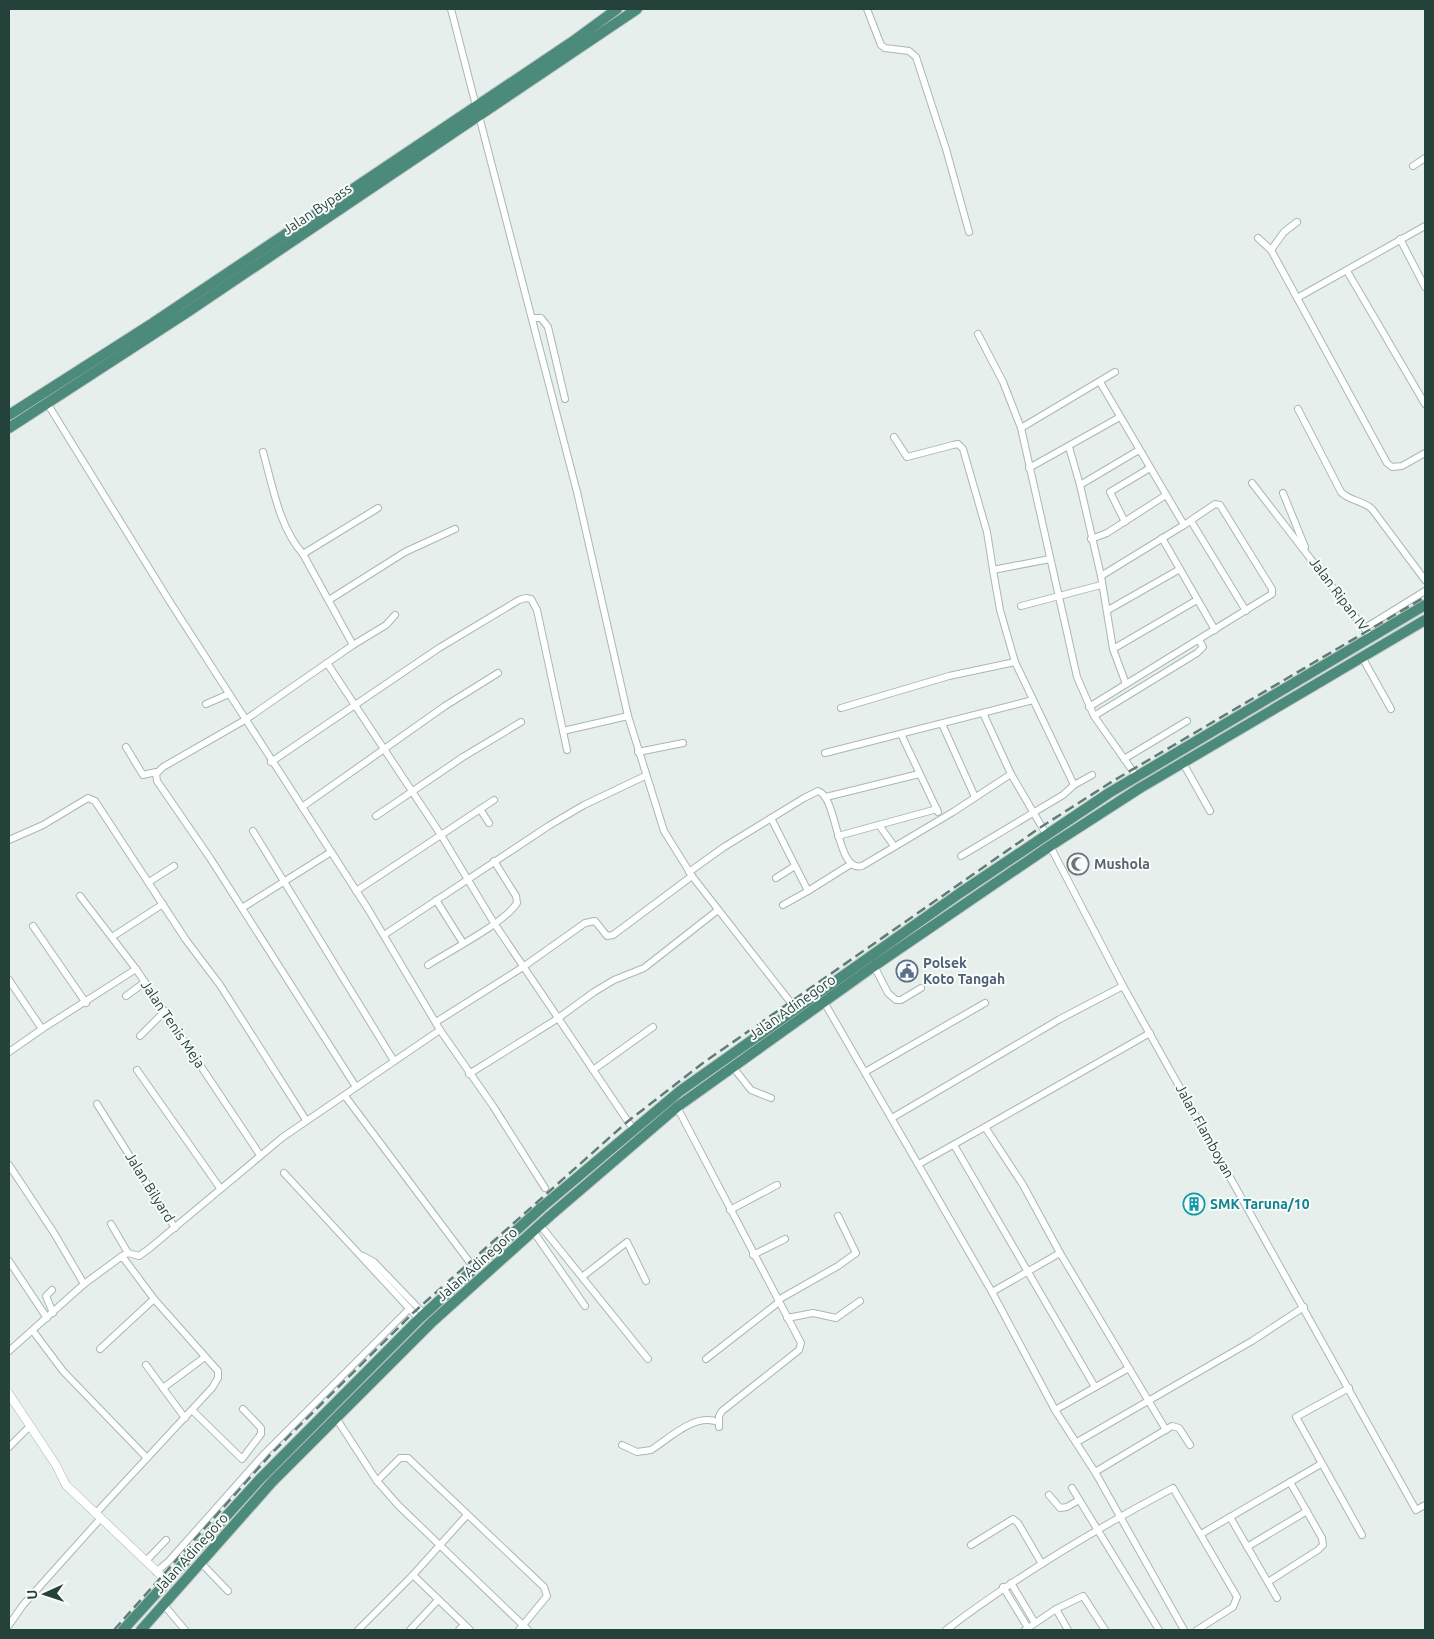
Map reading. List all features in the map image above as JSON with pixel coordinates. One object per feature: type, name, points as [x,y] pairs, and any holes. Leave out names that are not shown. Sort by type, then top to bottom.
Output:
[{"type":"highway","name":"Jalan Bypass","points":[[9,428],[189,312],[478,111],[617,9]]},
{"type":"highway","name":"Jalan Bypass","points":[[9,415],[637,9]]},
{"type":"highway","points":[[123,1630],[259,1480],[421,1317],[561,1190],[680,1091],[795,1008],[1046,834],[1280,690],[1368,632],[1425,605]]},
{"type":"highway","name":"Jalan Adinegoro","points":[[141,1630],[202,1564],[272,1482],[432,1322],[568,1200],[677,1107],[874,966],[1050,846],[1183,763],[1425,620]]},
{"type":"highway","points":[[1280,690],[1287,702]]},
{"type":"highway","points":[[1267,698],[1274,709]]},
{"type":"highway","points":[[561,1190],[560,1196],[568,1200]]},
{"type":"highway","points":[[542,1207],[548,1208],[551,1215]]},
{"type":"street","points":[[451,9],[577,492],[628,716],[645,776],[664,832],[690,874],[795,1008]]},
{"type":"street","points":[[867,9],[881,45],[885,48],[909,50],[916,57],[946,149],[969,232]]},
{"type":"street","points":[[1413,166],[1425,158]]},
{"type":"street","points":[[1271,250],[1284,232],[1296,222]]},
{"type":"street","points":[[1297,298],[1425,226]]},
{"type":"street","points":[[1258,238],[1271,250],[1387,463],[1392,467],[1402,466],[1425,453]]},
{"type":"street","points":[[1400,239],[1425,287]]},
{"type":"street","points":[[1347,271],[1425,404]]},
{"type":"street","points":[[532,318],[541,318],[548,327],[565,399]]},
{"type":"street","points":[[978,334],[1004,382],[1021,428],[1074,668],[1094,716],[1137,777]]},
{"type":"street","points":[[1021,428],[1115,372]]},
{"type":"street","points":[[1100,382],[1184,525]]},
{"type":"street","points":[[47,403],[271,762],[384,935],[440,1030],[493,1106],[545,1188]]},
{"type":"street","points":[[1298,409],[1341,492],[1347,498],[1361,501],[1372,509],[1425,580]]},
{"type":"street","points":[[1029,468],[1120,417]]},
{"type":"street","points":[[894,437],[907,457],[958,444],[963,449],[987,532],[1000,610],[1016,662],[1074,785]]},
{"type":"street","points":[[1069,447],[1080,485],[1091,540],[1101,576],[1101,585],[1108,610],[1114,648],[1126,684]]},
{"type":"street","points":[[1080,485],[1140,450]]},
{"type":"street","points":[[263,452],[284,522],[294,543],[303,554],[353,645]]},
{"type":"street","points":[[1124,522],[1110,492],[1150,468]]},
{"type":"street","name":"Jalan Ripan IV","points":[[1252,483],[1368,632]]},
{"type":"street","name":"Jalan Ripan IV","points":[[1283,493],[1299,528],[1307,552]]},
{"type":"street","points":[[1091,540],[1107,533],[1166,495]]},
{"type":"street","points":[[1089,707],[1270,596],[1272,592],[1231,522],[1218,504],[1101,576]]},
{"type":"street","points":[[303,554],[378,508]]},
{"type":"street","points":[[1191,521],[1246,611]]},
{"type":"street","points":[[329,600],[405,552],[456,529]]},
{"type":"street","points":[[1162,538],[1215,630]]},
{"type":"street","points":[[993,570],[1050,559]]},
{"type":"street","points":[[1108,610],[1180,569]]},
{"type":"street","points":[[1021,606],[1101,585]]},
{"type":"street","points":[[1368,632],[1425,591]]},
{"type":"street","points":[[271,762],[439,648],[518,600],[526,598],[531,599],[537,610],[566,750]]},
{"type":"street","points":[[1114,648],[1197,600]]},
{"type":"street","points":[[126,747],[143,775],[156,772],[245,720],[353,645],[386,625],[396,614]]},
{"type":"street","points":[[1094,716],[1197,653],[1203,647],[1199,640]]},
{"type":"street","points":[[1362,657],[1391,709]]},
{"type":"street","points":[[841,708],[949,676],[1016,662]]},
{"type":"street","points":[[327,663],[441,835],[466,879],[557,1019],[633,1129]]},
{"type":"street","points":[[302,807],[445,706],[498,673]]},
{"type":"street","points":[[206,704],[229,694]]},
{"type":"street","points":[[826,754],[1033,700]]},
{"type":"street","points":[[983,713],[1011,774],[1032,813],[1046,834]]},
{"type":"street","points":[[563,731],[628,716]]},
{"type":"street","points":[[1124,759],[1187,721]]},
{"type":"street","points":[[376,816],[463,757],[521,722]]},
{"type":"street","points":[[942,724],[975,797]]},
{"type":"street","points":[[901,734],[942,818]]},
{"type":"street","points":[[638,752],[683,742]]},
{"type":"street","points":[[1183,763],[1210,811]]},
{"type":"street","points":[[156,772],[157,781],[242,908],[356,1087]]},
{"type":"street","points":[[826,797],[919,774]]},
{"type":"street","points":[[436,1022],[523,967],[588,922],[595,921],[605,934],[613,935],[690,874],[771,818],[814,792],[821,792],[826,797],[838,836],[850,864],[862,866],[1011,774]]},
{"type":"street","points":[[961,856],[1092,775]]},
{"type":"street","points":[[384,935],[466,879],[573,811],[645,776]]},
{"type":"street","points":[[9,840],[43,825],[91,798],[95,801],[163,904],[220,985],[306,1120]]},
{"type":"street","points":[[356,891],[494,800]]},
{"type":"street","points":[[480,809],[488,823]]},
{"type":"street","points":[[838,836],[936,809]]},
{"type":"street","points":[[771,818],[808,890]]},
{"type":"street","points":[[879,824],[894,846]]},
{"type":"street","points":[[253,831],[394,1061]]},
{"type":"street","name":"Jalan Flamboyan","points":[[1050,846],[1123,986],[1416,1510],[1425,1505]]},
{"type":"street","points":[[242,908],[331,852]]},
{"type":"street","points":[[428,965],[494,923],[511,910],[518,900],[494,861]]},
{"type":"street","points":[[783,905],[850,864]]},
{"type":"street","points":[[149,882],[174,866]]},
{"type":"street","points":[[776,878],[795,866]]},
{"type":"street","name":"Jalan Tenis Meja","points":[[80,896],[136,969],[260,1155]]},
{"type":"street","points":[[436,900],[463,943]]},
{"type":"street","points":[[112,937],[163,904]]},
{"type":"street","points":[[469,1074],[557,1019],[614,980],[644,968],[718,910]]},
{"type":"street","points":[[33,926],[86,1003]]},
{"type":"street","points":[[874,966],[888,993],[896,1000],[901,1000],[921,988]]},
{"type":"street","points":[[9,1052],[136,969]]},
{"type":"street","points":[[9,980],[42,1030]]},
{"type":"street","points":[[126,996],[145,982]]},
{"type":"street","points":[[892,1118],[1060,1019],[1123,986]]},
{"type":"street","points":[[824,1002],[992,1292],[1055,1410],[1095,1472],[1184,1630]]},
{"type":"street","points":[[865,1072],[985,1002]]},
{"type":"street","points":[[140,1036],[165,1011]]},
{"type":"street","points":[[593,1070],[653,1027]]},
{"type":"street","points":[[9,1351],[84,1284],[125,1254],[139,1256],[175,1228],[260,1155],[306,1120],[345,1096],[440,1030]]},
{"type":"street","points":[[919,1164],[1150,1033]]},
{"type":"street","points":[[732,1066],[751,1090],[771,1098]]},
{"type":"street","points":[[137,1070],[220,1188]]},
{"type":"street","points":[[345,1096],[474,1268]]},
{"type":"street","name":"Jalan Bilyard","points":[[98,1104],[175,1228]]},
{"type":"street","points":[[622,1445],[644,1452],[651,1450],[698,1420],[708,1418],[718,1424],[722,1411],[799,1350],[800,1340],[753,1255],[677,1107]]},
{"type":"street","points":[[985,1127],[1023,1185],[1060,1253],[1166,1430]]},
{"type":"street","points":[[954,1145],[1096,1387]]},
{"type":"street","points":[[9,1165],[54,1233],[84,1284]]},
{"type":"street","points":[[284,1173],[360,1254],[398,1298],[421,1317]]},
{"type":"street","points":[[730,1210],[777,1185]]},
{"type":"street","points":[[706,1359],[778,1301],[838,1266],[856,1253],[838,1216]]},
{"type":"street","points":[[9,1625],[28,1598],[218,1378],[218,1371],[154,1299],[125,1254],[111,1224]]},
{"type":"street","points":[[537,1228],[582,1277],[648,1358]]},
{"type":"street","points":[[537,1228],[585,1306]]},
{"type":"street","points":[[753,1255],[785,1239]]},
{"type":"street","points":[[582,1277],[627,1242],[646,1281]]},
{"type":"street","points":[[992,1292],[1060,1253]]},
{"type":"street","points":[[360,1254],[374,1262],[404,1293],[421,1317]]},
{"type":"street","points":[[9,1261],[50,1315]]},
{"type":"street","points":[[50,1315],[46,1296],[52,1290]]},
{"type":"street","points":[[398,1298],[404,1293]]},
{"type":"street","points":[[100,1349],[154,1299]]},
{"type":"street","points":[[787,1318],[813,1313],[836,1318],[860,1301]]},
{"type":"street","points":[[1077,1442],[1148,1399],[1252,1341],[1304,1307]]},
{"type":"street","points":[[156,1572],[169,1561],[265,1453],[409,1309]]},
{"type":"street","points":[[33,1331],[63,1371],[147,1458]]},
{"type":"street","points":[[162,1388],[205,1357]]},
{"type":"street","points":[[146,1365],[185,1418]]},
{"type":"street","points":[[1055,1410],[1129,1368]]},
{"type":"street","points":[[1349,1388],[1296,1417],[1362,1535]]},
{"type":"street","points":[[9,1394],[56,1465],[66,1485],[167,1581]]},
{"type":"street","points":[[192,1410],[242,1459],[261,1434],[261,1428],[243,1409]]},
{"type":"street","points":[[336,1418],[377,1481],[438,1546],[523,1629],[547,1596],[546,1590],[408,1458],[400,1458],[377,1481]]},
{"type":"street","points":[[9,1447],[30,1426]]},
{"type":"street","points":[[1095,1472],[1166,1430],[1177,1426],[1190,1445]]},
{"type":"street","points":[[1201,1534],[1321,1464]]},
{"type":"street","points":[[1268,1582],[1322,1547],[1322,1538],[1290,1482]]},
{"type":"street","points":[[1072,1488],[1157,1630]]},
{"type":"street","points":[[946,1630],[1003,1587],[1120,1516],[1173,1488],[1237,1597],[1233,1606],[1197,1630]]},
{"type":"street","points":[[1049,1495],[1060,1508],[1067,1507],[1079,1500]]},
{"type":"street","points":[[1247,1546],[1308,1512]]},
{"type":"street","points":[[358,1630],[413,1575],[467,1515]]},
{"type":"street","points":[[1230,1517],[1277,1598]]},
{"type":"street","points":[[970,1545],[1013,1519],[1018,1523],[1042,1564]]},
{"type":"street","points":[[146,1561],[166,1540]]},
{"type":"street","points":[[202,1564],[228,1591]]},
{"type":"street","points":[[413,1575],[470,1630]]},
{"type":"street","points":[[1011,1583],[1035,1623]]},
{"type":"street","points":[[1003,1587],[1027,1629],[1056,1609],[1083,1596],[1105,1630]]},
{"type":"street","points":[[410,1630],[438,1600]]},
{"type":"street","points":[[164,1605],[185,1630]]},
{"type":"street","points":[[1056,1609],[1068,1630]]},
{"type":"street","points":[[459,1630],[464,1624]]},
{"type":"railway","points":[[114,1630],[271,1454],[413,1313],[627,1122],[703,1063],[1041,827],[1113,781],[1425,597]]},
{"type":"place","name":"Mushola","points":[[1078,864]]},
{"type":"place","name":"Polsek Koto Tangah","points":[[907,971]]},
{"type":"place","name":"SMK Taruna/10","points":[[1194,1204]]}]
